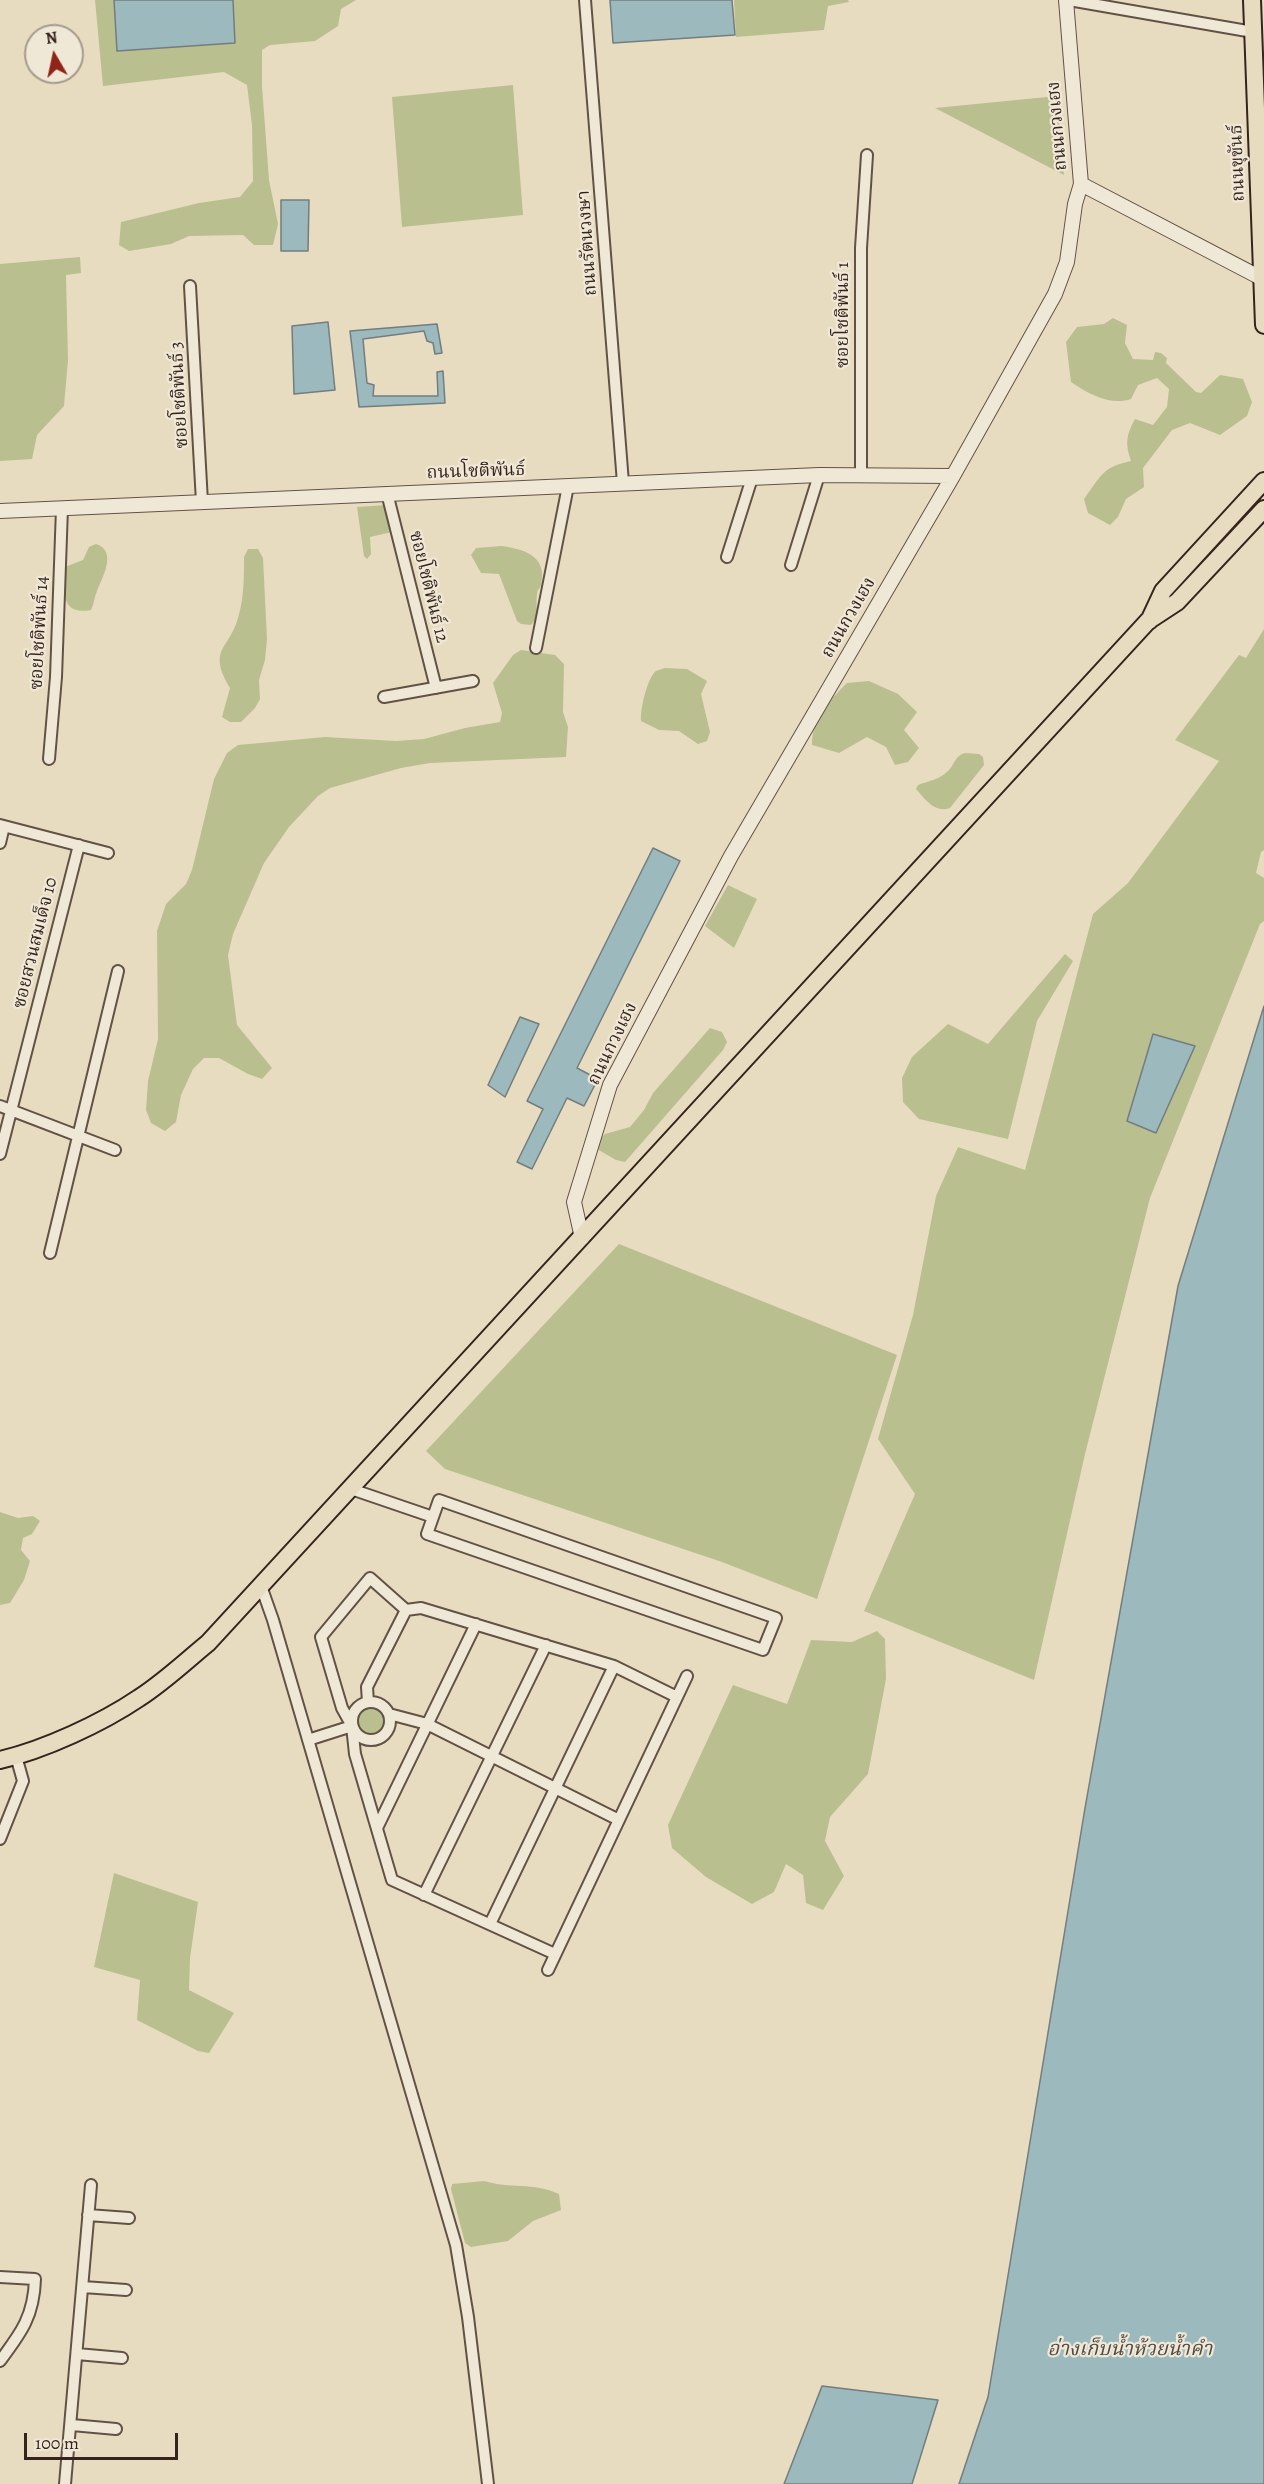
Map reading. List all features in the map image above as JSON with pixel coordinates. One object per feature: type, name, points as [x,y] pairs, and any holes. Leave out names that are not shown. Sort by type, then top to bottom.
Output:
[{"type":"main road","name":"ถนนขุขันธ์","points":[[1252,0],[1257,38],[1261,278],[1264,326]]},
{"type":"main road","points":[[1149,621],[1163,591],[1264,481]]},
{"type":"main road","points":[[8,1758],[74,1734],[139,1698],[208,1642],[1149,621],[1177,602],[1264,509]]},
{"type":"street","name":"ถนนรัตนวงษา","points":[[585,0],[623,483]]},
{"type":"street","points":[[1067,0],[1257,38]]},
{"type":"street","name":"ถนนกวงเฮง","points":[[582,1238],[574,1202],[610,1085],[731,856],[953,476],[1055,294],[1067,262],[1075,204],[1082,184],[1067,0]]},
{"type":"street","name":"ซอยโชติพันธ์ 1","points":[[861,475],[861,248],[867,155]]},
{"type":"street","points":[[1082,184],[1261,278]]},
{"type":"street","name":"ซอยโชติพันธ์ 3","points":[[190,286],[202,502]]},
{"type":"street","name":"ถนนโชติพันธ์","points":[[0,511],[819,475],[953,476]]},
{"type":"street","points":[[791,565],[819,475]]},
{"type":"street","points":[[727,557],[752,478]]},
{"type":"street","points":[[536,648],[568,486]]},
{"type":"street","name":"ซอยโชติพันธ์ 12","points":[[387,493],[436,688]]},
{"type":"street","name":"ซอยโชติพันธ์ 14","points":[[49,759],[56,677],[62,508]]},
{"type":"street","points":[[384,697],[472,681]]},
{"type":"street","points":[[0,843],[2,826],[108,853]]},
{"type":"street","name":"ซอยสวนสมเด็จ 10","points":[[0,1154],[5,1108],[79,845]]},
{"type":"street","points":[[50,1253],[118,971]]},
{"type":"street","points":[[5,1108],[115,1150]]},
{"type":"street","points":[[351,1489],[433,1518]]},
{"type":"street","points":[[439,1500],[776,1618],[763,1650],[427,1534],[433,1518],[439,1500]]},
{"type":"street","points":[[555,1954],[392,1880],[355,1754],[352,1726],[355,1711],[368,1702],[381,1704],[391,1720],[387,1732],[377,1740],[364,1740],[359,1737],[352,1726],[342,1708],[321,1637],[370,1578],[406,1610],[421,1608],[614,1666],[677,1697]]},
{"type":"street","points":[[261,1586],[456,2245],[468,2317],[488,2484]]},
{"type":"street","points":[[368,1702],[367,1687],[406,1610]]},
{"type":"street","points":[[377,1828],[476,1624]]},
{"type":"street","points":[[424,1895],[546,1645]]},
{"type":"street","points":[[490,1924],[614,1666]]},
{"type":"street","points":[[548,1970],[687,1676]]},
{"type":"street","points":[[389,1714],[427,1725],[619,1820]]},
{"type":"street","points":[[308,1740],[352,1726]]},
{"type":"street","points":[[0,1839],[23,1781],[8,1758]]},
{"type":"street","points":[[65,2484],[72,2425],[91,2185]]},
{"type":"street","points":[[88,2215],[129,2218]]},
{"type":"street","points":[[0,2277],[35,2279],[35,2299],[24,2329],[0,2361]]},
{"type":"street","points":[[83,2287],[126,2290]]},
{"type":"street","points":[[77,2354],[122,2358]]},
{"type":"street","points":[[72,2425],[116,2428]]},
{"type":"green space","points":[[95,0],[356,0],[341,9],[338,26],[315,41],[270,45],[262,50],[262,86],[269,180],[278,224],[273,245],[254,245],[243,235],[189,236],[171,244],[129,251],[119,245],[121,222],[199,203],[240,197],[253,181],[252,125],[247,85],[224,72],[103,86]]},
{"type":"green space","points":[[734,0],[848,0],[849,2],[828,6],[824,30],[736,37]]},
{"type":"green space","points":[[513,85],[523,215],[402,227],[392,97]]},
{"type":"green space","points":[[1057,96],[1064,175],[935,108]]},
{"type":"green space","points":[[80,257],[81,273],[66,275],[68,360],[64,406],[37,435],[32,459],[0,461],[0,264]]},
{"type":"green space","points":[[1113,318],[1127,325],[1125,343],[1133,359],[1153,360],[1155,352],[1161,353],[1167,358],[1166,363],[1196,392],[1201,393],[1220,375],[1243,379],[1252,402],[1247,416],[1220,435],[1190,423],[1172,430],[1143,468],[1144,487],[1126,499],[1118,517],[1110,525],[1088,513],[1084,499],[1103,474],[1114,466],[1131,461],[1127,440],[1135,419],[1153,425],[1167,407],[1169,389],[1157,378],[1138,385],[1131,399],[1116,401],[1092,394],[1071,382],[1066,342],[1077,327],[1104,324]]},
{"type":"green space","points":[[387,505],[392,532],[370,537],[371,554],[367,559],[364,556],[357,507]]},
{"type":"green space","points":[[96,544],[103,547],[106,552],[105,572],[91,610],[73,609],[68,605],[64,592],[65,567],[83,560],[89,547]]},
{"type":"green space","points":[[501,546],[518,549],[532,555],[541,567],[541,585],[537,594],[537,618],[531,625],[517,621],[499,574],[481,573],[471,555],[476,548]]},
{"type":"green space","points":[[248,549],[258,549],[263,558],[267,639],[265,660],[259,680],[260,699],[255,708],[241,722],[230,722],[222,717],[230,688],[223,675],[220,656],[239,614],[243,594],[244,557]]},
{"type":"green space","points":[[1264,629],[1264,850],[1261,852],[1256,873],[1264,878],[1264,921],[1260,924],[1150,1198],[1085,1454],[1034,1680],[864,1611],[915,1494],[878,1439],[913,1315],[936,1196],[958,1147],[1025,1170],[1093,914],[1128,883],[1219,761],[1175,740],[1239,655],[1246,658]]},
{"type":"green space","points":[[521,650],[555,655],[564,664],[563,712],[568,727],[566,757],[430,763],[401,768],[330,788],[318,796],[289,827],[264,863],[233,934],[228,955],[237,1025],[272,1068],[262,1079],[219,1058],[204,1058],[193,1069],[181,1095],[176,1122],[165,1131],[151,1123],[146,1110],[148,1081],[158,1039],[157,931],[166,904],[186,884],[192,870],[214,779],[227,753],[238,745],[325,737],[396,741],[424,739],[500,722],[502,713],[493,683],[513,655]]},
{"type":"green space","points":[[665,668],[687,669],[707,681],[701,694],[710,732],[707,741],[698,744],[679,731],[659,730],[641,721],[643,702],[650,680],[656,671]]},
{"type":"green space","points":[[869,681],[898,694],[917,712],[904,730],[919,748],[908,762],[895,765],[886,747],[867,737],[839,753],[812,745],[818,718],[834,697],[847,683]]},
{"type":"green space","points":[[965,753],[979,754],[983,757],[984,765],[950,808],[935,807],[916,789],[918,785],[942,776],[957,758]]},
{"type":"green space","points":[[728,885],[757,899],[734,948],[705,926]]},
{"type":"green space","points":[[1065,954],[1073,961],[1037,1021],[1008,1139],[919,1119],[903,1102],[902,1078],[912,1057],[948,1024],[988,1044]]},
{"type":"green space","points":[[710,1028],[722,1032],[727,1042],[723,1050],[625,1162],[616,1160],[597,1149],[597,1141],[605,1134],[630,1127],[644,1110],[653,1093]]},
{"type":"green space","points":[[619,1244],[897,1355],[817,1599],[722,1562],[445,1469],[426,1451]]},
{"type":"green space","points":[[0,1512],[18,1518],[33,1516],[40,1521],[32,1534],[23,1538],[21,1550],[30,1561],[24,1580],[10,1603],[0,1605]]},
{"type":"green space","points":[[877,1631],[885,1639],[886,1679],[868,1774],[830,1817],[825,1841],[844,1876],[823,1910],[806,1903],[803,1875],[786,1864],[774,1892],[752,1904],[706,1877],[672,1848],[668,1825],[733,1685],[787,1704],[811,1640],[852,1642]]},
{"type":"green space","points":[[371,1708],[380,1712],[384,1721],[380,1730],[371,1734],[362,1730],[358,1721],[362,1712]]},
{"type":"green space","points":[[114,1873],[198,1902],[190,1958],[189,1990],[234,2013],[209,2053],[198,2051],[137,2020],[140,1980],[94,1967]]},
{"type":"green space","points":[[484,2181],[549,2190],[559,2194],[561,2210],[533,2221],[508,2241],[471,2247],[465,2243],[451,2189],[452,2184]]},
{"type":"water","points":[[114,0],[233,0],[235,43],[117,51]]},
{"type":"water","points":[[610,0],[732,0],[735,35],[613,43]]},
{"type":"water","points":[[281,200],[309,200],[308,251],[281,251]]},
{"type":"water","points":[[328,322],[335,390],[294,394],[292,326]]},
{"type":"water","points":[[437,324],[442,353],[435,354],[433,343],[427,341],[424,331],[363,339],[367,383],[374,385],[373,396],[438,396],[437,372],[443,371],[445,403],[359,407],[350,331]]},
{"type":"water","points":[[653,848],[680,861],[577,1068],[598,1079],[584,1106],[567,1098],[532,1169],[517,1162],[543,1109],[527,1101]]},
{"type":"water","name":"อ่างเก็บน้ำห้วยน้ำคำ","points":[[1264,1006],[1264,2484],[959,2484],[988,2397],[1085,1808],[1178,1286]]},
{"type":"water","points":[[520,1017],[539,1024],[505,1097],[488,1085]]},
{"type":"water","points":[[1153,1034],[1195,1046],[1156,1133],[1127,1121]]},
{"type":"water","points":[[822,2386],[938,2400],[912,2484],[784,2484]]}]
